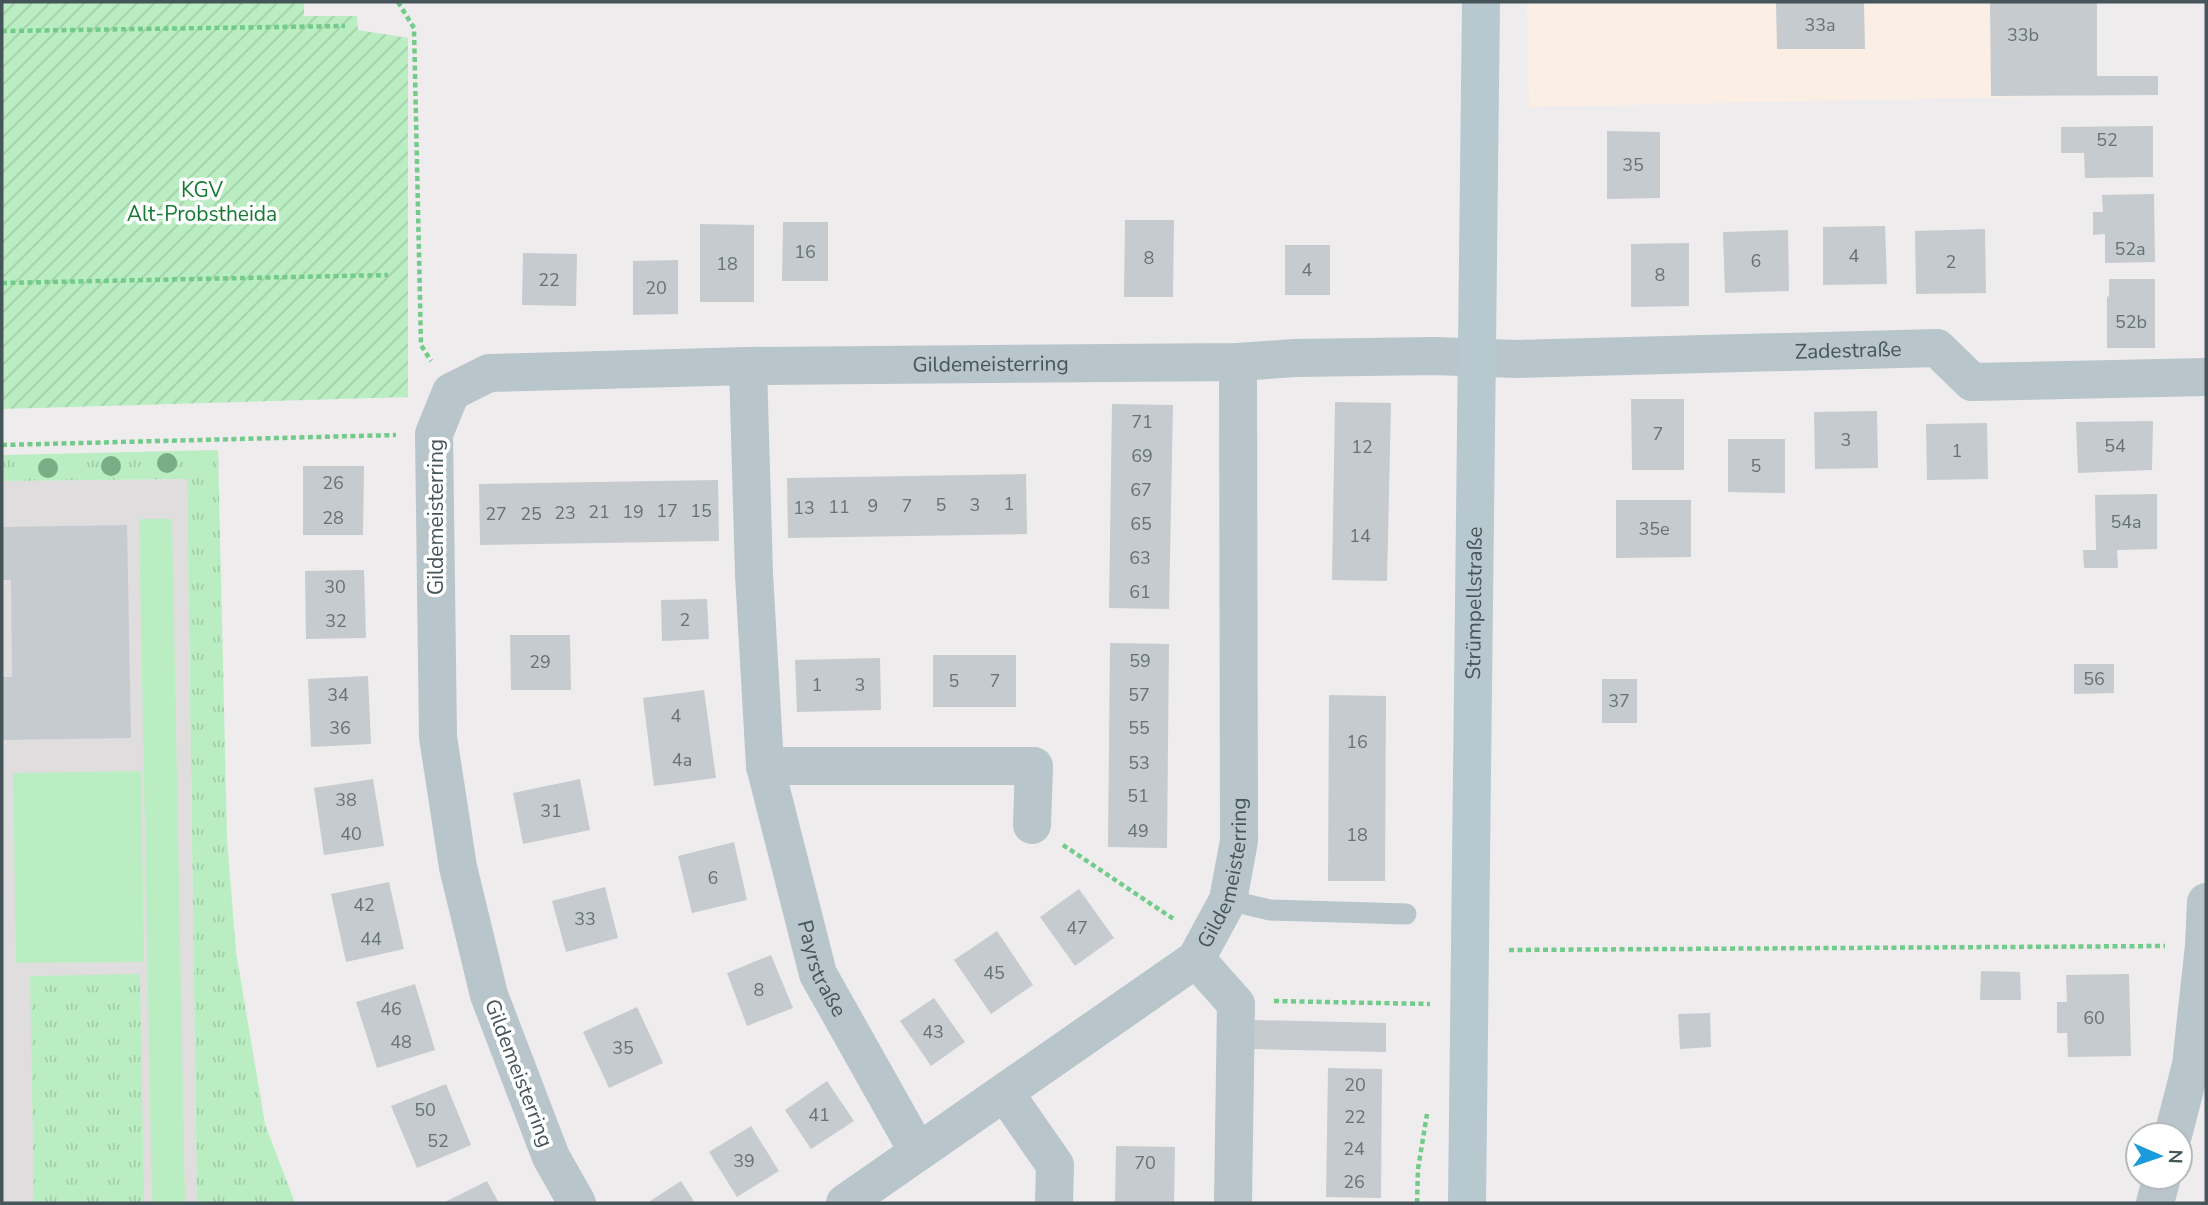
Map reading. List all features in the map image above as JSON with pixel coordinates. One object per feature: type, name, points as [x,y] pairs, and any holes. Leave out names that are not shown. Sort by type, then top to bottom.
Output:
[{"type":"street","name":"Strümpellstraße","points":[[1467,1203],[1482,2]]},
{"type":"street","name":"Zadestraße","points":[[1478,357],[1517,359],[1937,348],[1972,382],[2206,377]]},
{"type":"street","name":"Gildemeisterring","points":[[577,1203],[551,1157],[489,995],[458,867],[439,737],[434,434],[451,392],[489,373],[748,366],[1478,357]]},
{"type":"street","name":"Gildemeisterring","points":[[845,1203],[1196,959],[1228,900],[1239,841],[1238,362]]},
{"type":"street","name":"Payrstraße","points":[[748,366],[754,575],[765,766],[818,974],[918,1152]]},
{"type":"street","points":[[765,766],[1034,766],[1032,825]]},
{"type":"street","points":[[2177,1121],[2192,1065],[2205,946],[2206,902]]},
{"type":"street","name":"Gildemeisterring","points":[[1196,959],[1236,1004]]},
{"type":"street","points":[[1233,1203],[1236,1004]]},
{"type":"street","points":[[1005,1093],[1055,1165],[1054,1203]]},
{"type":"lane","points":[[1228,900],[1270,910],[1406,914]]},
{"type":"path","points":[[398,2],[414,27],[421,345],[451,392]]},
{"type":"path","points":[[2,31],[345,26]]},
{"type":"path","points":[[2,282],[388,275]]},
{"type":"path","points":[[2,445],[434,434]]},
{"type":"path","points":[[1032,825],[1183,925],[1196,959]]},
{"type":"path","points":[[1470,951],[2205,946]]},
{"type":"path","points":[[1236,1004],[1255,1000],[1469,1005]]},
{"type":"shaded area","points":[[1527,2],[2057,2],[2057,96],[1529,107]]},
{"type":"shaded area","points":[[187,479],[197,1203],[2,1203],[2,481]]},
{"type":"green space","name":"KGV Alt-Probstheida","points":[[2,2],[304,2],[304,16],[357,16],[358,30],[408,38],[408,397],[2,409]]},
{"type":"green space","points":[[218,450],[227,838],[236,952],[265,1124],[295,1203],[197,1203],[187,479],[2,481],[2,455]]},
{"type":"green space","points":[[139,519],[172,519],[185,1202],[152,1202]]},
{"type":"green space","points":[[141,771],[144,962],[16,963],[13,773]]},
{"type":"green space","points":[[140,974],[144,1203],[34,1203],[30,976]]},
{"type":"building","points":[[1776,2],[1864,2],[1865,49],[1777,49]]},
{"type":"building","points":[[1990,2],[2097,2],[2097,76],[2158,76],[2158,95],[1991,96]]},
{"type":"building","points":[[2153,126],[2153,177],[2085,178],[2084,153],[2061,153],[2061,127]]},
{"type":"building","points":[[1607,131],[1660,132],[1660,198],[1607,199]]},
{"type":"building","points":[[2154,194],[2155,262],[2105,263],[2105,234],[2093,235],[2093,212],[2103,212],[2102,195]]},
{"type":"building","points":[[1125,220],[1174,220],[1173,297],[1124,297]]},
{"type":"building","points":[[783,222],[828,222],[828,281],[782,281]]},
{"type":"building","points":[[700,224],[754,225],[754,302],[700,302]]},
{"type":"building","points":[[1885,226],[1887,284],[1823,285],[1823,227]]},
{"type":"building","points":[[1985,229],[1986,293],[1916,294],[1915,231]]},
{"type":"building","points":[[1788,230],[1789,291],[1725,293],[1723,232]]},
{"type":"building","points":[[1689,243],[1689,306],[1631,307],[1631,244]]},
{"type":"building","points":[[1285,245],[1330,245],[1330,295],[1285,295]]},
{"type":"building","points":[[523,253],[577,254],[576,306],[522,305]]},
{"type":"building","points":[[678,260],[678,314],[633,315],[633,261]]},
{"type":"building","points":[[2109,279],[2155,279],[2155,348],[2107,348]]},
{"type":"building","points":[[1631,399],[1684,399],[1684,470],[1632,470]]},
{"type":"building","points":[[1335,402],[1391,403],[1387,581],[1332,580]]},
{"type":"building","points":[[1112,404],[1173,405],[1169,609],[1109,608]]},
{"type":"building","points":[[1877,411],[1878,468],[1815,469],[1814,412]]},
{"type":"building","points":[[2153,421],[2152,470],[2078,473],[2076,422]]},
{"type":"building","points":[[1987,423],[1988,479],[1927,480],[1926,424]]},
{"type":"building","points":[[1728,439],[1785,439],[1785,493],[1728,492]]},
{"type":"building","points":[[303,466],[364,466],[363,535],[303,535]]},
{"type":"building","points":[[1026,474],[1027,534],[788,538],[787,478]]},
{"type":"building","points":[[718,480],[719,541],[480,545],[479,484]]},
{"type":"building","points":[[2157,494],[2157,549],[2117,550],[2118,568],[2084,568],[2083,550],[2096,550],[2095,495]]},
{"type":"building","points":[[1616,500],[1691,500],[1691,557],[1616,558]]},
{"type":"building","points":[[127,525],[131,738],[2,740],[2,677],[12,677],[11,580],[2,580],[2,527]]},
{"type":"building","points":[[364,570],[366,638],[306,639],[305,571]]},
{"type":"building","points":[[707,599],[709,639],[662,641],[661,600]]},
{"type":"building","points":[[510,635],[570,635],[571,690],[511,690]]},
{"type":"building","points":[[1110,643],[1169,644],[1167,848],[1108,847]]},
{"type":"building","points":[[933,655],[1016,655],[1016,707],[933,707]]},
{"type":"building","points":[[880,658],[881,710],[797,712],[795,660]]},
{"type":"building","points":[[2074,664],[2114,664],[2114,693],[2074,694]]},
{"type":"building","points":[[368,676],[371,744],[311,747],[308,679]]},
{"type":"building","points":[[1602,679],[1637,679],[1637,723],[1602,723]]},
{"type":"building","points":[[704,690],[716,778],[654,786],[643,698]]},
{"type":"building","points":[[1329,695],[1386,696],[1385,881],[1328,881]]},
{"type":"building","points":[[373,779],[384,846],[324,855],[314,788]]},
{"type":"building","points":[[580,779],[590,830],[523,844],[513,793]]},
{"type":"building","points":[[734,842],[747,900],[692,913],[678,856]]},
{"type":"building","points":[[389,882],[404,949],[346,962],[331,894]]},
{"type":"building","points":[[605,887],[618,938],[566,952],[552,901]]},
{"type":"building","points":[[1079,889],[1114,938],[1075,966],[1040,917]]},
{"type":"building","points":[[997,931],[1033,985],[991,1014],[954,960]]},
{"type":"building","points":[[771,955],[793,1008],[747,1026],[727,973]]},
{"type":"building","points":[[1981,971],[2020,972],[2021,1000],[1980,1000]]},
{"type":"building","points":[[2129,974],[2131,1056],[2068,1057],[2067,1033],[2057,1033],[2057,1002],[2067,1002],[2066,975]]},
{"type":"building","points":[[415,984],[435,1050],[377,1068],[356,1002]]},
{"type":"building","points":[[934,998],[965,1042],[931,1066],[900,1021]]},
{"type":"building","points":[[637,1007],[663,1063],[609,1088],[583,1032]]},
{"type":"building","points":[[1710,1013],[1711,1047],[1680,1049],[1678,1014]]},
{"type":"building","points":[[1254,1020],[1386,1023],[1386,1052],[1253,1049]]},
{"type":"building","points":[[1328,1068],[1382,1069],[1381,1198],[1326,1197]]},
{"type":"building","points":[[827,1081],[854,1121],[811,1149],[785,1110]]},
{"type":"building","points":[[446,1084],[471,1145],[417,1168],[391,1106]]},
{"type":"building","points":[[751,1126],[779,1171],[737,1197],[709,1152]]},
{"type":"building","points":[[1116,1146],[1175,1147],[1174,1203],[1115,1203]]},
{"type":"building","points":[[487,1181],[499,1203],[443,1203]]},
{"type":"building","points":[[681,1181],[695,1203],[647,1203]]}]
